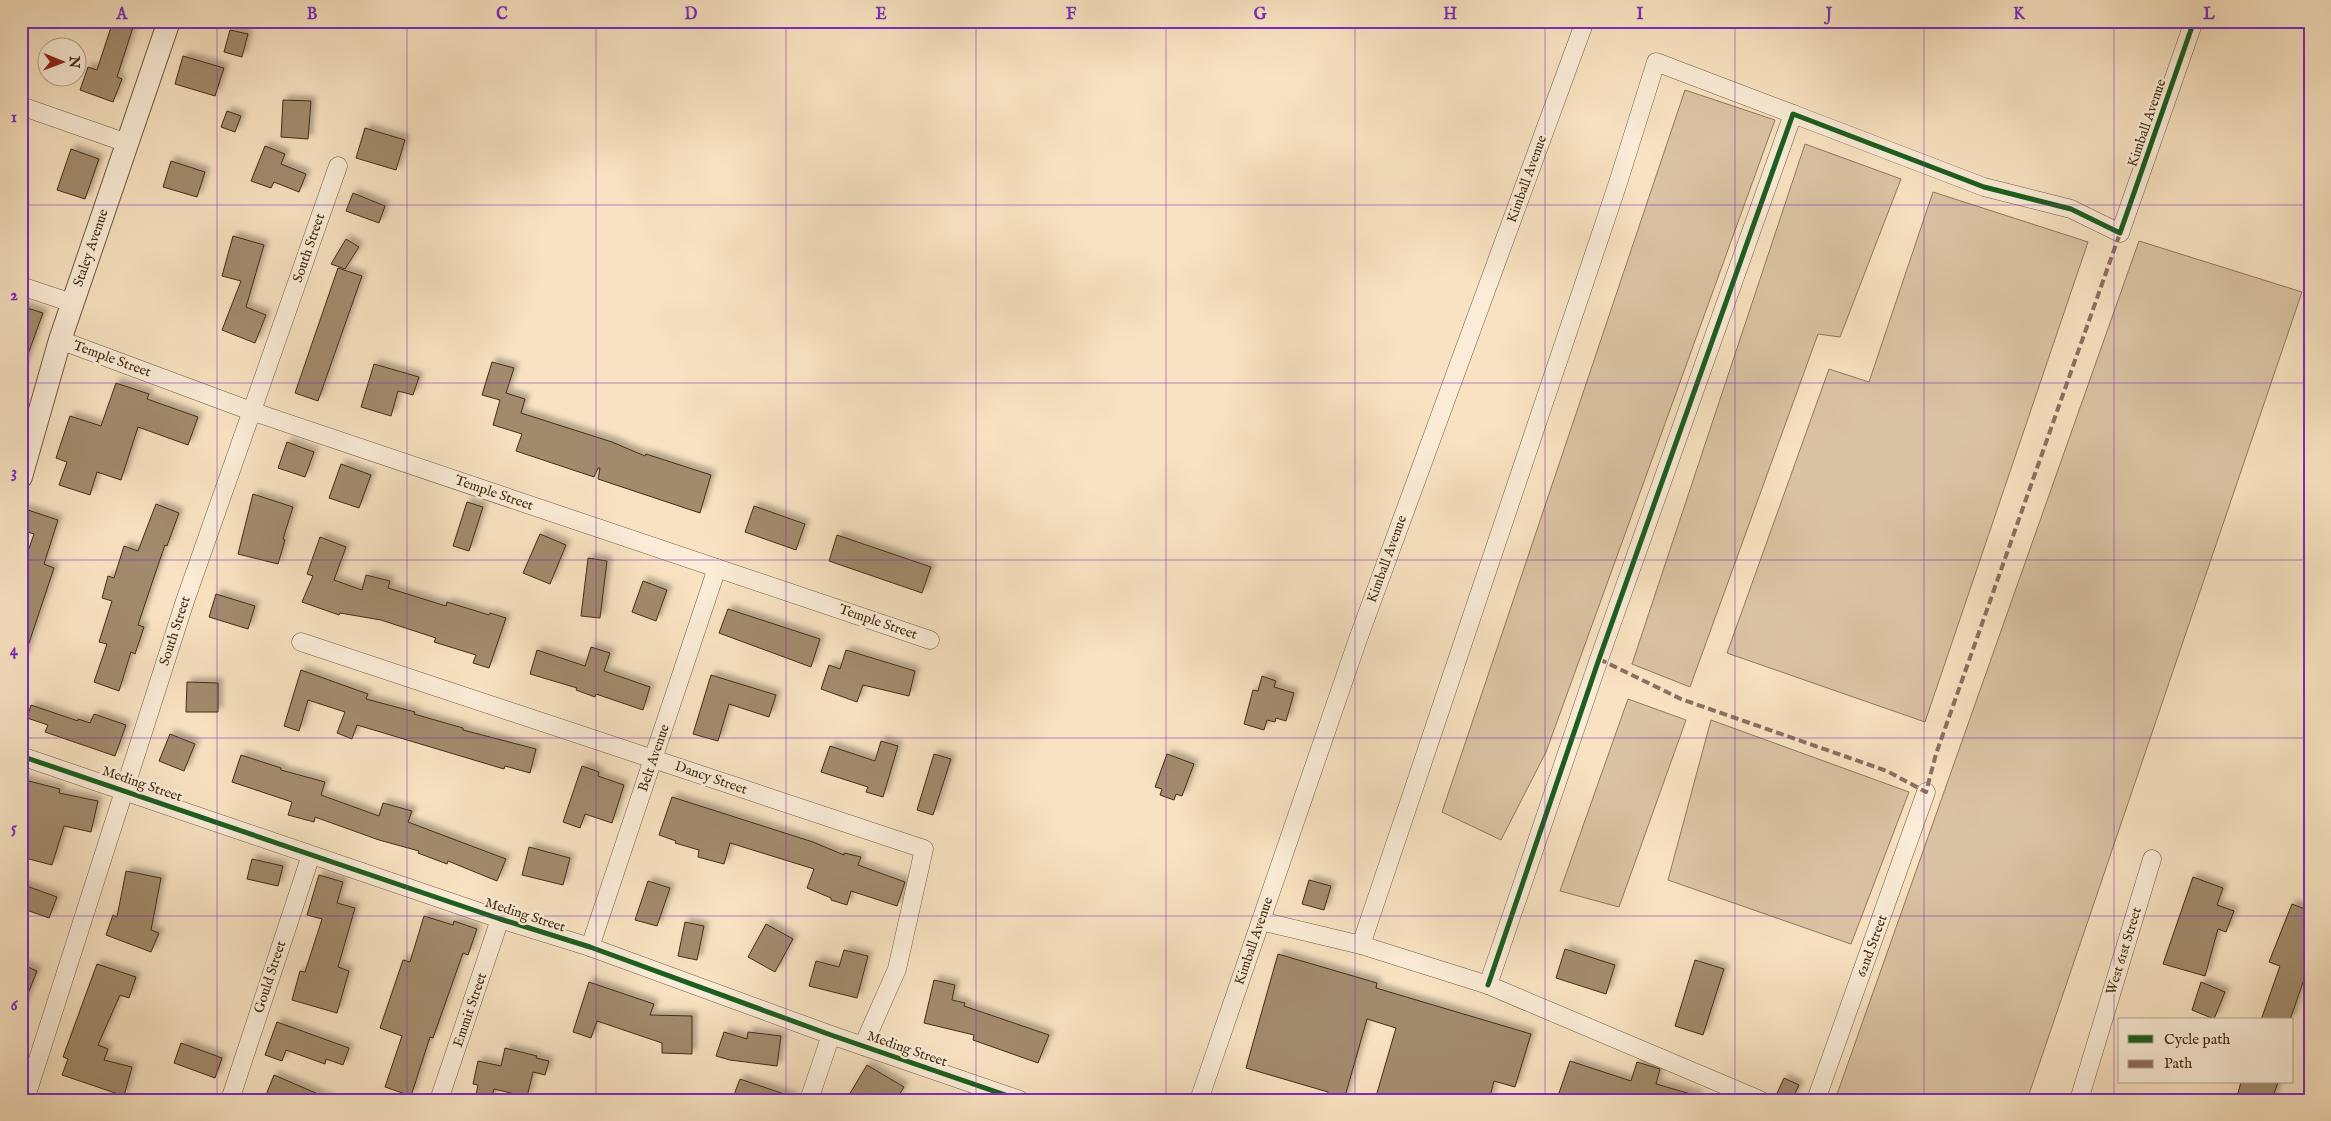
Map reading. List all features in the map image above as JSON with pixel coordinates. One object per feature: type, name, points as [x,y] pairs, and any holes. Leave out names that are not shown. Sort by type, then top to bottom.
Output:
[{"type":"street","name":"Staley Avenue","points":[[21,477],[60,340],[169,21]]},
{"type":"street","name":"Kimball Avenue","points":[[1199,1100],[1358,639],[1585,21]]},
{"type":"street","name":"Kimball Avenue","points":[[1793,114],[1984,187],[2071,209],[2120,233],[2194,21]]},
{"type":"street","points":[[1361,945],[1611,205],[1656,62],[1793,114],[1602,650],[1488,985]]},
{"type":"street","points":[[21,106],[127,143]]},
{"type":"street","name":"South Street","points":[[25,1100],[184,601],[338,166]]},
{"type":"street","points":[[21,286],[72,304]]},
{"type":"street","name":"Temple Street","points":[[60,340],[252,411],[930,640]]},
{"type":"street","name":"Belt Avenue","points":[[590,947],[717,568]]},
{"type":"street","name":"Dancy Street","points":[[301,642],[924,849],[897,969],[863,1046]]},
{"type":"street","name":"Meding Street","points":[[21,756],[500,919],[590,947],[831,1035],[1020,1100]]},
{"type":"street","name":"62nd Street","points":[[1816,1100],[1926,792]]},
{"type":"street","name":"Gould Street","points":[[230,1100],[311,855]]},
{"type":"street","name":"West 61st Street","points":[[2079,1100],[2152,859]]},
{"type":"street","name":"Emmit Street","points":[[439,1100],[500,919]]},
{"type":"street","points":[[1261,921],[1361,945],[1488,985],[1760,1100]]},
{"type":"street","points":[[809,1100],[831,1035]]},
{"type":"shaded area","points":[[1685,90],[1775,120],[1546,752],[1501,840],[1442,812]]},
{"type":"shaded area","points":[[1805,144],[1901,179],[1840,337],[1818,334],[1690,687],[1632,664]]},
{"type":"shaded area","points":[[1933,192],[2088,242],[1925,722],[1727,653],[1829,369],[1869,382]]},
{"type":"shaded area","points":[[2139,241],[2302,292],[2027,1100],[1835,1100]]},
{"type":"shaded area","points":[[1628,699],[1686,720],[1619,907],[1560,891]]},
{"type":"shaded area","points":[[1711,720],[1909,792],[1851,944],[1668,880]]},
{"type":"building","points":[[113,21],[135,21],[117,77],[122,79],[113,102],[80,90],[81,88],[88,88],[88,67],[97,70]]},
{"type":"building","points":[[230,30],[248,34],[242,57],[224,52]]},
{"type":"building","points":[[183,56],[224,68],[215,96],[175,84]]},
{"type":"building","points":[[283,100],[311,101],[308,139],[281,137]]},
{"type":"building","points":[[227,111],[241,116],[235,132],[221,127]]},
{"type":"building","points":[[365,128],[405,140],[396,170],[356,158]]},
{"type":"building","points":[[265,146],[285,154],[281,164],[306,174],[299,192],[274,182],[271,188],[251,181]]},
{"type":"building","points":[[71,149],[99,159],[85,199],[57,190]]},
{"type":"building","points":[[171,161],[205,172],[197,197],[163,187]]},
{"type":"building","points":[[353,193],[385,206],[379,223],[346,211]]},
{"type":"building","points":[[233,236],[264,245],[246,307],[266,315],[255,343],[222,330],[241,281],[222,276]]},
{"type":"building","points":[[346,239],[359,247],[345,269],[331,264]]},
{"type":"building","points":[[338,268],[362,276],[318,401],[295,393]]},
{"type":"building","points":[[21,306],[43,313],[23,368],[21,367]]},
{"type":"building","points":[[492,362],[514,368],[506,393],[525,399],[521,413],[612,442],[645,456],[646,454],[711,475],[700,513],[598,479],[600,468],[598,468],[594,477],[516,451],[522,434],[493,425],[500,400],[482,395]]},
{"type":"building","points":[[374,364],[419,377],[413,395],[398,391],[391,416],[361,407]]},
{"type":"building","points":[[116,383],[149,394],[147,399],[198,417],[188,445],[138,427],[121,480],[97,472],[90,495],[59,485],[67,462],[56,458],[70,416],[101,426]]},
{"type":"building","points":[[287,442],[314,452],[305,477],[278,468]]},
{"type":"building","points":[[341,464],[371,475],[359,508],[329,498]]},
{"type":"building","points":[[253,494],[293,507],[283,539],[285,540],[278,564],[238,554]]},
{"type":"building","points":[[467,502],[483,507],[469,551],[453,546]]},
{"type":"building","points":[[156,504],[179,513],[167,546],[165,545],[138,625],[144,627],[135,654],[131,652],[119,691],[94,682],[107,644],[99,642],[112,601],[102,598],[108,576],[114,578],[124,546],[138,551]]},
{"type":"building","points":[[754,506],[805,524],[796,550],[745,532]]},
{"type":"building","points":[[25,509],[58,520],[44,564],[54,568],[24,658],[21,658],[21,571],[34,534],[21,530],[21,519]]},
{"type":"building","points":[[540,534],[566,545],[550,584],[523,573]]},
{"type":"building","points":[[837,535],[931,567],[922,593],[829,561]]},
{"type":"building","points":[[320,537],[346,547],[334,580],[362,590],[366,575],[390,581],[388,588],[446,606],[447,602],[489,615],[490,613],[506,618],[489,668],[473,663],[476,655],[434,642],[436,638],[381,620],[340,613],[339,615],[302,602],[313,576],[307,574]]},
{"type":"building","points":[[588,558],[607,561],[600,618],[581,616]]},
{"type":"building","points":[[643,581],[667,590],[656,621],[632,612]]},
{"type":"building","points":[[216,594],[255,606],[248,629],[209,617]]},
{"type":"building","points":[[728,609],[820,639],[811,667],[719,633]]},
{"type":"building","points":[[591,647],[610,653],[604,671],[650,687],[643,710],[596,694],[595,697],[576,690],[577,688],[530,674],[537,650],[585,666]]},
{"type":"building","points":[[846,650],[915,671],[909,696],[863,685],[857,702],[821,689],[829,665],[840,669]]},
{"type":"building","points":[[301,670],[368,694],[366,699],[415,712],[414,714],[463,728],[463,730],[536,749],[530,773],[505,766],[504,769],[357,725],[352,739],[337,733],[345,712],[308,700],[299,731],[284,726]]},
{"type":"building","points":[[711,675],[776,695],[769,717],[729,704],[718,741],[693,734]]},
{"type":"building","points":[[1262,676],[1276,681],[1274,687],[1294,693],[1286,721],[1276,718],[1275,722],[1267,720],[1264,730],[1244,724],[1253,690],[1258,691]]},
{"type":"building","points":[[187,682],[218,683],[218,712],[186,712]]},
{"type":"building","points":[[31,705],[78,721],[78,719],[90,723],[94,714],[126,725],[115,756],[45,732],[48,725],[27,718]]},
{"type":"building","points":[[170,734],[195,744],[184,771],[159,761]]},
{"type":"building","points":[[881,741],[898,746],[883,797],[866,792],[868,787],[821,772],[830,746],[875,761]]},
{"type":"building","points":[[934,754],[951,759],[933,815],[917,810]]},
{"type":"building","points":[[1167,754],[1194,764],[1182,796],[1176,794],[1174,800],[1160,795],[1162,789],[1155,787]]},
{"type":"building","points":[[241,755],[281,768],[281,770],[325,782],[321,795],[379,816],[383,803],[412,811],[408,822],[506,859],[497,881],[448,861],[447,864],[418,853],[419,851],[379,840],[315,817],[314,822],[288,815],[292,802],[232,782]]},
{"type":"building","points":[[582,766],[599,772],[598,776],[624,785],[612,823],[585,814],[580,828],[563,822]]},
{"type":"building","points":[[21,779],[60,789],[59,793],[98,801],[91,832],[64,826],[52,865],[21,857]]},
{"type":"building","points":[[672,797],[813,842],[844,855],[844,853],[861,857],[858,865],[905,882],[897,906],[851,891],[847,905],[831,900],[831,898],[807,888],[814,869],[730,843],[724,864],[698,857],[699,850],[675,843],[676,841],[659,835]]},
{"type":"building","points":[[529,847],[570,858],[563,885],[522,875]]},
{"type":"building","points":[[252,859],[283,866],[278,886],[247,879]]},
{"type":"building","points":[[126,871],[161,878],[151,930],[159,933],[151,952],[106,935],[113,915],[117,917]]},
{"type":"building","points":[[319,875],[343,882],[337,903],[355,908],[338,967],[349,971],[337,1013],[292,1000],[300,971],[305,972],[322,919],[307,915]]},
{"type":"building","points":[[2193,877],[2223,888],[2217,905],[2234,911],[2226,932],[2218,929],[2205,976],[2163,964]]},
{"type":"building","points":[[1309,880],[1331,886],[1324,910],[1302,904]]},
{"type":"building","points":[[648,881],[670,888],[657,926],[635,920]]},
{"type":"building","points":[[21,884],[57,897],[49,918],[21,908]]},
{"type":"building","points":[[2292,904],[2310,911],[2310,962],[2291,1018],[2262,1018],[2280,966],[2269,962]]},
{"type":"building","points":[[424,916],[453,925],[454,921],[477,929],[468,955],[463,953],[433,1038],[430,1037],[411,1096],[385,1087],[402,1036],[380,1028],[403,960],[410,962]]},
{"type":"building","points":[[685,922],[704,926],[697,960],[678,956]]},
{"type":"building","points":[[766,924],[793,939],[775,972],[748,957]]},
{"type":"building","points":[[1565,949],[1615,965],[1606,994],[1556,978]]},
{"type":"building","points":[[844,950],[868,956],[857,998],[809,986],[816,961],[839,967]]},
{"type":"building","points":[[1278,954],[1377,983],[1376,988],[1531,1034],[1515,1087],[1494,1081],[1489,1100],[1375,1100],[1396,1028],[1367,1019],[1344,1100],[1326,1100],[1328,1092],[1246,1068]]},
{"type":"building","points":[[1695,960],[1724,969],[1703,1035],[1675,1026]]},
{"type":"building","points":[[21,964],[37,971],[22,1009],[21,1009]]},
{"type":"building","points":[[97,964],[136,977],[129,998],[120,995],[98,1045],[108,1049],[104,1060],[132,1067],[124,1096],[62,1075],[68,1059],[63,1057]]},
{"type":"building","points":[[934,980],[955,985],[952,1000],[965,1003],[964,1006],[1049,1035],[1038,1063],[973,1040],[974,1035],[924,1023]]},
{"type":"building","points":[[589,982],[654,1004],[650,1015],[692,1016],[692,1054],[662,1053],[662,1043],[597,1021],[591,1038],[573,1032]]},
{"type":"building","points":[[2201,982],[2225,992],[2214,1018],[2192,1010]]},
{"type":"building","points":[[277,1022],[349,1048],[343,1065],[326,1059],[325,1064],[286,1050],[282,1061],[265,1055]]},
{"type":"building","points":[[724,1032],[747,1039],[748,1032],[781,1036],[777,1066],[730,1060],[716,1056]]},
{"type":"building","points":[[181,1043],[222,1058],[215,1078],[174,1063]]},
{"type":"building","points":[[505,1048],[549,1061],[545,1075],[533,1072],[527,1097],[494,1089],[491,1100],[475,1100],[478,1085],[473,1084],[478,1061],[501,1066]]},
{"type":"building","points":[[1570,1061],[1631,1081],[1637,1062],[1660,1069],[1656,1084],[1698,1096],[1697,1100],[1578,1100],[1559,1093]]},
{"type":"building","points":[[867,1065],[904,1087],[896,1100],[846,1100]]},
{"type":"building","points":[[274,1075],[332,1100],[264,1100]]},
{"type":"building","points":[[1784,1078],[1799,1085],[1792,1100],[1774,1100]]},
{"type":"building","points":[[740,1079],[793,1097],[793,1100],[732,1100]]},
{"type":"building","points":[[2240,1084],[2277,1084],[2272,1100],[2236,1100]]},
{"type":"marked path","points":[[1599,659],[1681,699],[1887,771],[1926,792],[1936,754],[2120,233]]},
{"type":"cycle path","points":[[1488,985],[1599,659],[1793,114],[1984,187],[2071,209],[2120,233],[2194,21]]},
{"type":"cycle path","points":[[21,756],[500,919],[590,947],[831,1035],[1020,1100]]}]
